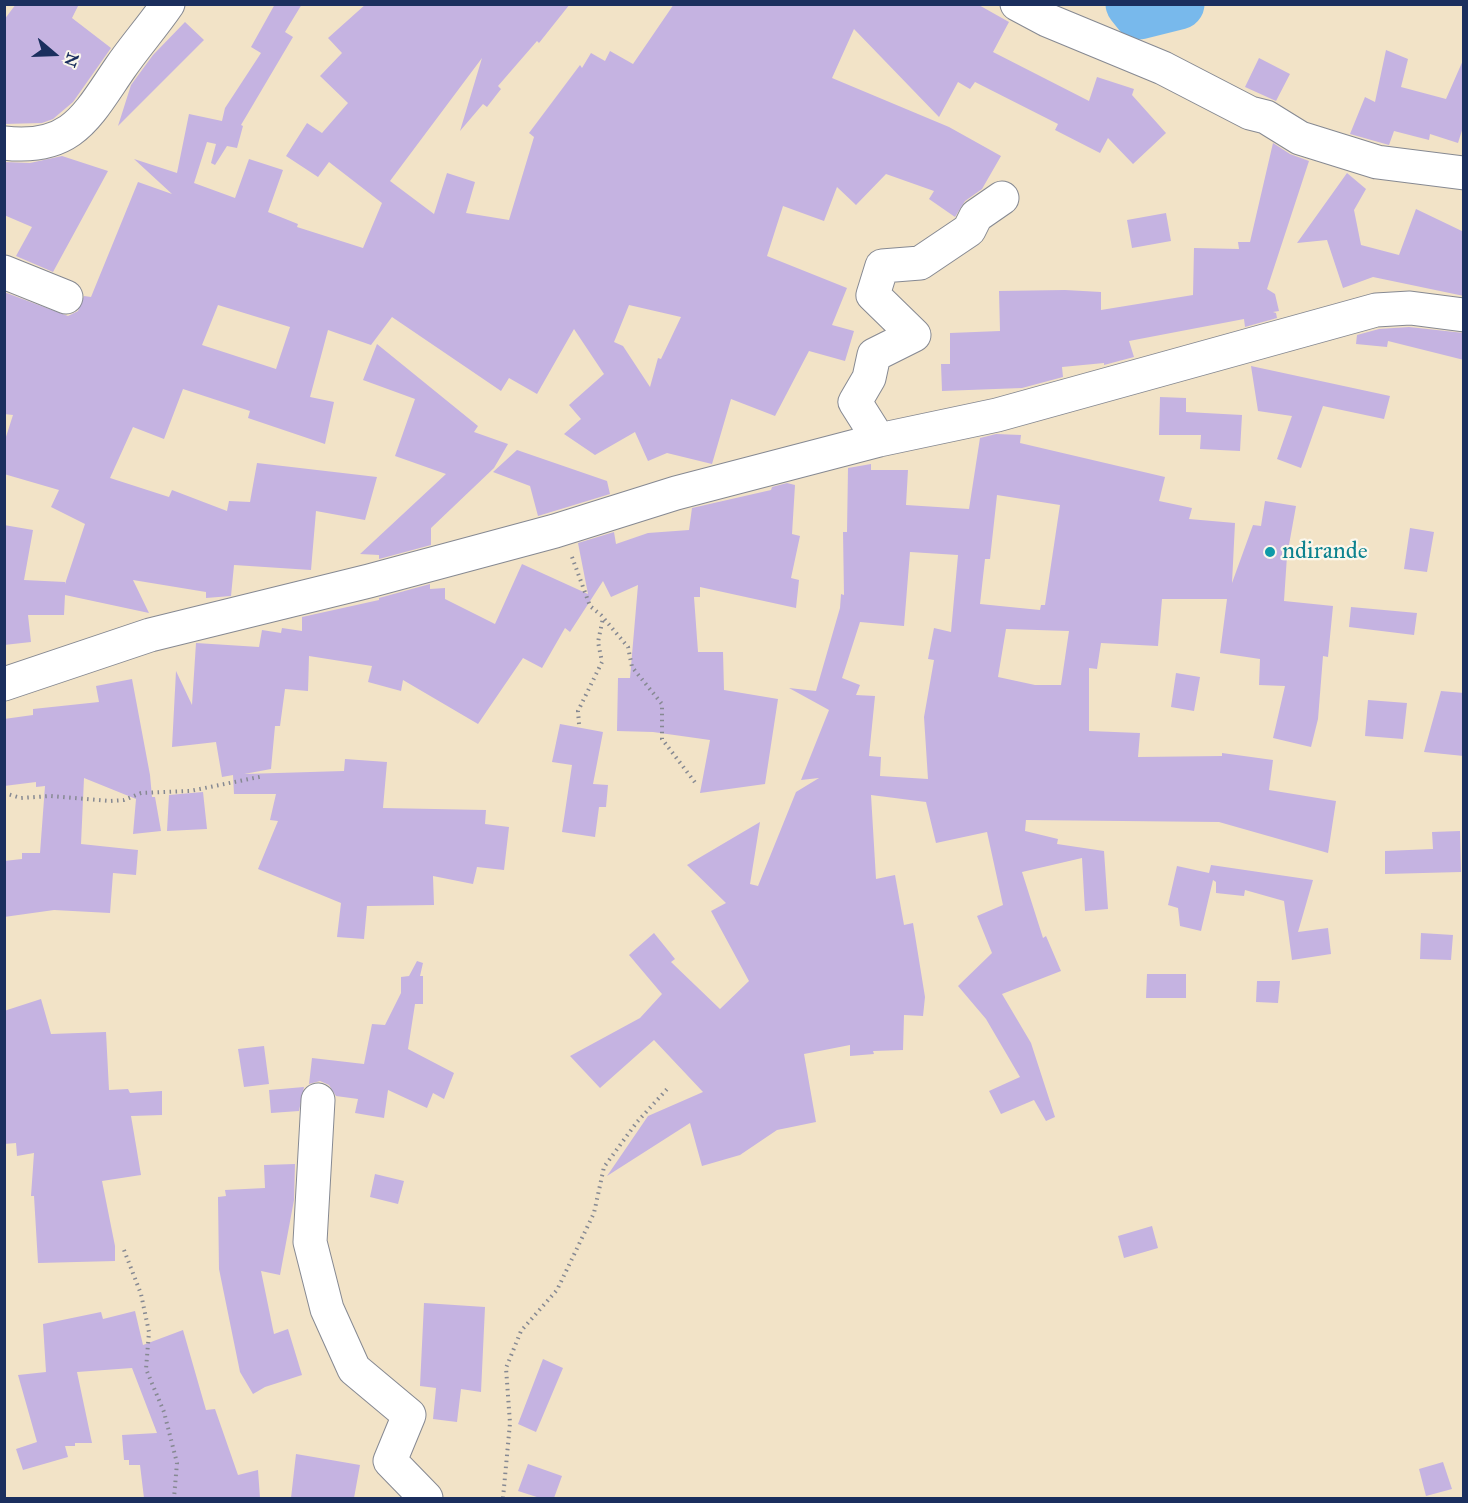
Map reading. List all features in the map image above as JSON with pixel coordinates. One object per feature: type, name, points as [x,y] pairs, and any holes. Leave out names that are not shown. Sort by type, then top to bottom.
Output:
[{"type":"street","points":[[4,143],[42,144],[58,138],[81,122],[102,98],[119,68],[168,4]]},
{"type":"street","points":[[1022,6],[1163,68],[1250,113],[1266,117],[1295,135],[1337,152],[1377,162],[1464,173]]},
{"type":"street","points":[[879,440],[855,402],[869,378],[874,355],[914,335],[873,295],[882,266],[920,263],[969,230],[976,216],[1002,198]]},
{"type":"street","points":[[4,272],[66,297]]},
{"type":"street","points":[[4,684],[150,635],[369,581],[555,531],[676,493],[879,440],[998,415],[1376,310],[1410,308],[1464,315]]},
{"type":"street","points":[[318,1100],[310,1242],[327,1309],[354,1368],[410,1415],[390,1461],[426,1498]]},
{"type":"path","points":[[555,531],[573,560],[590,606],[603,617],[628,647],[632,667],[662,704],[662,739],[697,785]]},
{"type":"path","points":[[579,724],[578,711],[602,662],[598,642],[603,617]]},
{"type":"path","points":[[4,793],[21,798],[50,796],[110,801],[124,800],[141,793],[190,791],[264,776]]},
{"type":"path","points":[[503,1498],[510,1423],[506,1368],[521,1331],[557,1290],[594,1213],[604,1167],[637,1122],[668,1088]]},
{"type":"path","points":[[124,1250],[141,1294],[149,1332],[146,1369],[164,1413],[177,1463],[174,1498]]},
{"type":"building","points":[[16,4],[79,4],[72,18],[111,48],[73,102],[53,119],[42,123],[4,124],[4,20]]},
{"type":"building","points":[[275,4],[302,4],[285,32],[293,37],[241,125],[243,126],[237,148],[227,146],[215,165],[211,163],[216,144],[207,142],[194,183],[235,198],[249,159],[283,170],[268,212],[298,224],[297,227],[363,248],[382,203],[329,162],[318,177],[286,156],[307,123],[322,133],[348,103],[320,76],[342,53],[328,38],[366,4],[570,4],[539,43],[537,41],[498,86],[501,89],[487,107],[483,104],[460,131],[482,58],[390,181],[434,214],[447,173],[475,182],[466,213],[509,220],[534,137],[529,133],[580,65],[582,68],[591,53],[605,61],[610,51],[633,64],[674,4],[977,4],[1009,22],[993,52],[1089,101],[1097,77],[1134,89],[1132,95],[1166,133],[1133,164],[1108,138],[1100,153],[1055,130],[1058,124],[975,82],[970,89],[958,82],[939,117],[854,29],[832,78],[949,127],[1001,156],[982,189],[965,201],[955,217],[929,199],[934,191],[886,174],[856,205],[837,187],[824,221],[783,206],[767,256],[847,288],[832,325],[854,331],[845,361],[809,351],[775,416],[731,399],[712,464],[667,453],[648,461],[635,432],[595,455],[564,434],[581,419],[569,405],[604,374],[574,329],[537,394],[509,378],[501,391],[392,317],[371,345],[328,330],[310,397],[334,402],[325,444],[248,418],[250,411],[183,389],[164,439],[133,427],[110,478],[169,497],[172,490],[227,511],[229,501],[250,502],[257,463],[377,477],[365,520],[316,511],[311,570],[234,565],[231,596],[206,598],[206,592],[133,580],[149,613],[65,595],[64,615],[28,615],[31,642],[4,645],[4,525],[33,530],[24,580],[65,582],[65,584],[85,524],[51,507],[59,490],[4,474],[4,443],[13,415],[4,414],[4,292],[68,316],[78,311],[84,296],[91,297],[138,182],[172,194],[134,159],[177,173],[189,114],[222,121],[225,108],[261,53],[251,47]],"holes":[[[218,305],[290,327],[276,369],[202,345]],[[629,305],[681,317],[661,359],[658,358],[650,387],[623,346],[614,342]]]},
{"type":"building","points":[[185,22],[204,40],[118,126],[131,85],[153,55]]},
{"type":"building","points":[[1386,50],[1408,59],[1401,87],[1446,99],[1464,58],[1464,124],[1458,143],[1430,134],[1429,140],[1394,131],[1389,145],[1350,134],[1365,97],[1375,102]]},
{"type":"building","points":[[1259,58],[1290,74],[1276,101],[1245,87]]},
{"type":"building","points":[[1273,143],[1290,154],[1309,161],[1267,289],[1275,294],[1279,311],[1273,312],[1276,313],[1277,318],[1245,327],[1244,319],[1129,341],[1134,357],[1104,365],[1104,363],[1062,367],[1063,377],[1022,388],[942,391],[941,364],[950,364],[950,333],[1000,331],[999,291],[1101,292],[1101,310],[1193,295],[1194,248],[1239,249],[1238,242],[1250,242]]},
{"type":"building","points":[[62,156],[108,171],[53,272],[16,256],[32,227],[4,215],[4,162],[30,163]]},
{"type":"building","points":[[1347,173],[1366,189],[1354,210],[1361,245],[1399,255],[1416,209],[1464,232],[1464,296],[1373,277],[1343,288],[1327,240],[1297,243]]},
{"type":"building","points":[[1166,213],[1171,241],[1132,248],[1127,220]]},
{"type":"building","points":[[1409,327],[1464,333],[1464,360],[1388,341],[1387,347],[1356,344],[1357,335],[1379,329]]},
{"type":"building","points":[[377,344],[478,426],[474,432],[508,444],[494,468],[431,528],[431,545],[379,559],[379,555],[360,554],[446,474],[395,456],[415,399],[363,380]]},
{"type":"building","points":[[1251,366],[1390,396],[1384,419],[1323,406],[1301,468],[1277,459],[1292,416],[1258,411]]},
{"type":"building","points":[[1160,397],[1186,398],[1186,412],[1242,415],[1240,451],[1200,449],[1201,435],[1159,435]]},
{"type":"building","points":[[996,434],[1021,435],[1020,443],[1165,477],[1159,501],[1192,508],[1189,519],[1235,523],[1232,583],[1253,525],[1261,526],[1265,501],[1296,506],[1287,556],[1284,601],[1333,606],[1328,657],[1323,656],[1318,719],[1311,747],[1273,738],[1285,686],[1259,685],[1260,659],[1220,653],[1227,599],[1162,599],[1158,646],[1101,643],[1097,669],[1089,668],[1089,731],[1140,733],[1138,757],[1222,756],[1222,753],[1273,760],[1269,790],[1336,801],[1328,853],[1219,822],[1026,820],[1025,831],[1058,839],[1057,844],[1104,851],[1108,909],[1085,911],[1082,858],[1022,872],[1043,938],[1046,936],[1061,971],[1002,994],[1031,1043],[1055,1117],[1046,1121],[1034,1100],[1001,1114],[989,1091],[1020,1077],[986,1019],[958,986],[992,953],[977,916],[1003,905],[987,832],[936,843],[926,802],[871,795],[876,879],[895,875],[904,925],[913,923],[925,997],[923,1016],[904,1015],[903,1050],[873,1051],[874,1054],[850,1056],[850,1045],[804,1054],[816,1122],[777,1130],[740,1155],[702,1166],[690,1123],[607,1176],[648,1116],[703,1092],[654,1040],[600,1088],[570,1056],[640,1018],[662,994],[629,955],[654,933],[675,959],[671,962],[720,1009],[749,981],[711,911],[726,903],[687,865],[760,822],[750,884],[758,886],[796,792],[819,778],[801,780],[829,710],[789,688],[816,691],[840,608],[841,594],[844,595],[843,532],[847,532],[848,468],[871,464],[871,470],[908,470],[906,505],[969,509],[980,438]],"holes":[[[997,495],[1060,505],[1045,605],[1041,605],[1040,610],[980,604],[985,559],[990,559]],[[910,552],[958,555],[951,632],[934,628],[928,659],[934,660],[924,717],[928,779],[880,776],[881,757],[869,756],[875,696],[856,695],[860,685],[842,678],[860,622],[904,626]],[[1006,629],[1069,631],[1061,685],[1035,685],[998,677]]]},
{"type":"building","points":[[517,450],[607,481],[610,494],[538,516],[530,486],[493,472]]},
{"type":"building","points":[[787,483],[795,485],[792,534],[800,536],[791,578],[799,580],[796,608],[700,587],[700,597],[694,597],[698,652],[723,652],[724,690],[778,699],[765,784],[700,793],[710,740],[653,732],[617,731],[618,678],[630,678],[638,585],[611,597],[603,581],[570,632],[565,628],[542,668],[523,658],[478,724],[403,680],[401,691],[368,682],[372,666],[309,656],[308,691],[285,689],[280,726],[275,726],[271,769],[244,774],[344,771],[345,759],[387,762],[383,808],[486,810],[485,824],[509,827],[504,870],[477,867],[473,884],[433,876],[434,905],[367,906],[364,939],[337,937],[341,903],[258,869],[278,821],[270,820],[276,794],[234,794],[233,775],[222,777],[216,742],[172,747],[176,671],[192,705],[196,643],[259,647],[262,630],[281,633],[282,628],[302,631],[302,617],[379,600],[379,598],[430,584],[430,589],[445,588],[445,599],[495,624],[522,564],[588,594],[578,543],[614,532],[616,544],[648,533],[689,530],[692,508],[771,490],[772,487]]},
{"type":"building","points":[[1410,528],[1434,532],[1427,572],[1404,569]]},
{"type":"building","points":[[1351,607],[1417,613],[1414,635],[1349,627]]},
{"type":"building","points":[[1176,673],[1200,677],[1194,711],[1171,707]]},
{"type":"building","points":[[132,679],[152,797],[155,797],[161,831],[133,834],[136,799],[84,778],[81,844],[138,850],[136,875],[113,873],[110,913],[54,910],[4,917],[4,861],[22,859],[22,853],[40,853],[45,786],[36,787],[36,782],[4,786],[4,719],[33,715],[33,709],[99,702],[96,686]]},
{"type":"building","points":[[1441,691],[1464,693],[1464,756],[1424,752]]},
{"type":"building","points":[[1368,700],[1407,703],[1403,739],[1365,736]]},
{"type":"building","points":[[560,724],[603,732],[593,784],[608,785],[606,807],[599,807],[595,837],[562,832],[572,765],[552,762]]},
{"type":"building","points":[[203,792],[207,829],[167,831],[169,795]]},
{"type":"building","points":[[1460,831],[1461,872],[1385,874],[1385,851],[1433,849],[1432,832]]},
{"type":"building","points":[[1211,865],[1313,880],[1298,932],[1328,928],[1331,954],[1292,960],[1284,901],[1245,890],[1244,896],[1216,893],[1216,882],[1213,880],[1201,931],[1180,926],[1178,908],[1168,905],[1177,866],[1209,873]]},
{"type":"building","points":[[1421,933],[1453,935],[1451,960],[1420,959]]},
{"type":"building","points":[[417,961],[423,963],[420,976],[423,976],[423,1004],[415,1004],[408,1049],[454,1073],[444,1099],[433,1093],[427,1108],[388,1090],[384,1118],[355,1113],[358,1099],[336,1096],[329,1085],[320,1081],[309,1084],[312,1058],[364,1064],[372,1024],[385,1025],[401,993],[401,977],[409,976]]},
{"type":"building","points":[[1147,974],[1186,974],[1186,998],[1146,998]]},
{"type":"building","points":[[1257,981],[1280,981],[1278,1003],[1256,1002]]},
{"type":"building","points":[[41,999],[51,1034],[106,1032],[109,1090],[128,1089],[130,1093],[162,1091],[162,1115],[131,1116],[141,1175],[102,1181],[115,1246],[115,1261],[38,1263],[34,1196],[31,1196],[34,1153],[17,1156],[16,1143],[4,1144],[4,1011]]},
{"type":"building","points":[[264,1046],[269,1084],[244,1087],[238,1049]]},
{"type":"building","points":[[304,1087],[299,1111],[271,1113],[269,1090]]},
{"type":"building","points":[[295,1164],[294,1200],[280,1275],[261,1271],[274,1334],[288,1329],[302,1375],[265,1387],[253,1394],[240,1372],[219,1269],[218,1197],[226,1196],[225,1190],[265,1188],[264,1165]]},
{"type":"building","points":[[375,1174],[404,1181],[398,1204],[370,1197]]},
{"type":"building","points":[[1152,1226],[1158,1248],[1124,1258],[1118,1236]]},
{"type":"building","points":[[424,1303],[485,1307],[481,1392],[461,1389],[457,1422],[433,1419],[436,1388],[420,1386]]},
{"type":"building","points":[[135,1311],[143,1345],[183,1330],[206,1410],[215,1409],[238,1475],[258,1470],[260,1498],[144,1498],[140,1465],[129,1465],[129,1460],[124,1460],[122,1435],[157,1433],[132,1368],[77,1372],[92,1443],[75,1443],[75,1446],[65,1446],[68,1457],[23,1470],[16,1449],[37,1442],[18,1375],[46,1372],[43,1324],[101,1312],[103,1319]]},
{"type":"building","points":[[543,1359],[563,1368],[536,1432],[518,1424]]},
{"type":"building","points":[[296,1454],[360,1465],[354,1498],[291,1498]]},
{"type":"building","points":[[1443,1462],[1452,1489],[1426,1496],[1419,1469]]},
{"type":"building","points":[[528,1464],[562,1476],[554,1498],[540,1498],[518,1491]]},
{"type":"waterway","points":[[1131,4],[1139,14],[1179,4]]},
{"type":"place","name":"ndirande","points":[[1270,552]]}]
